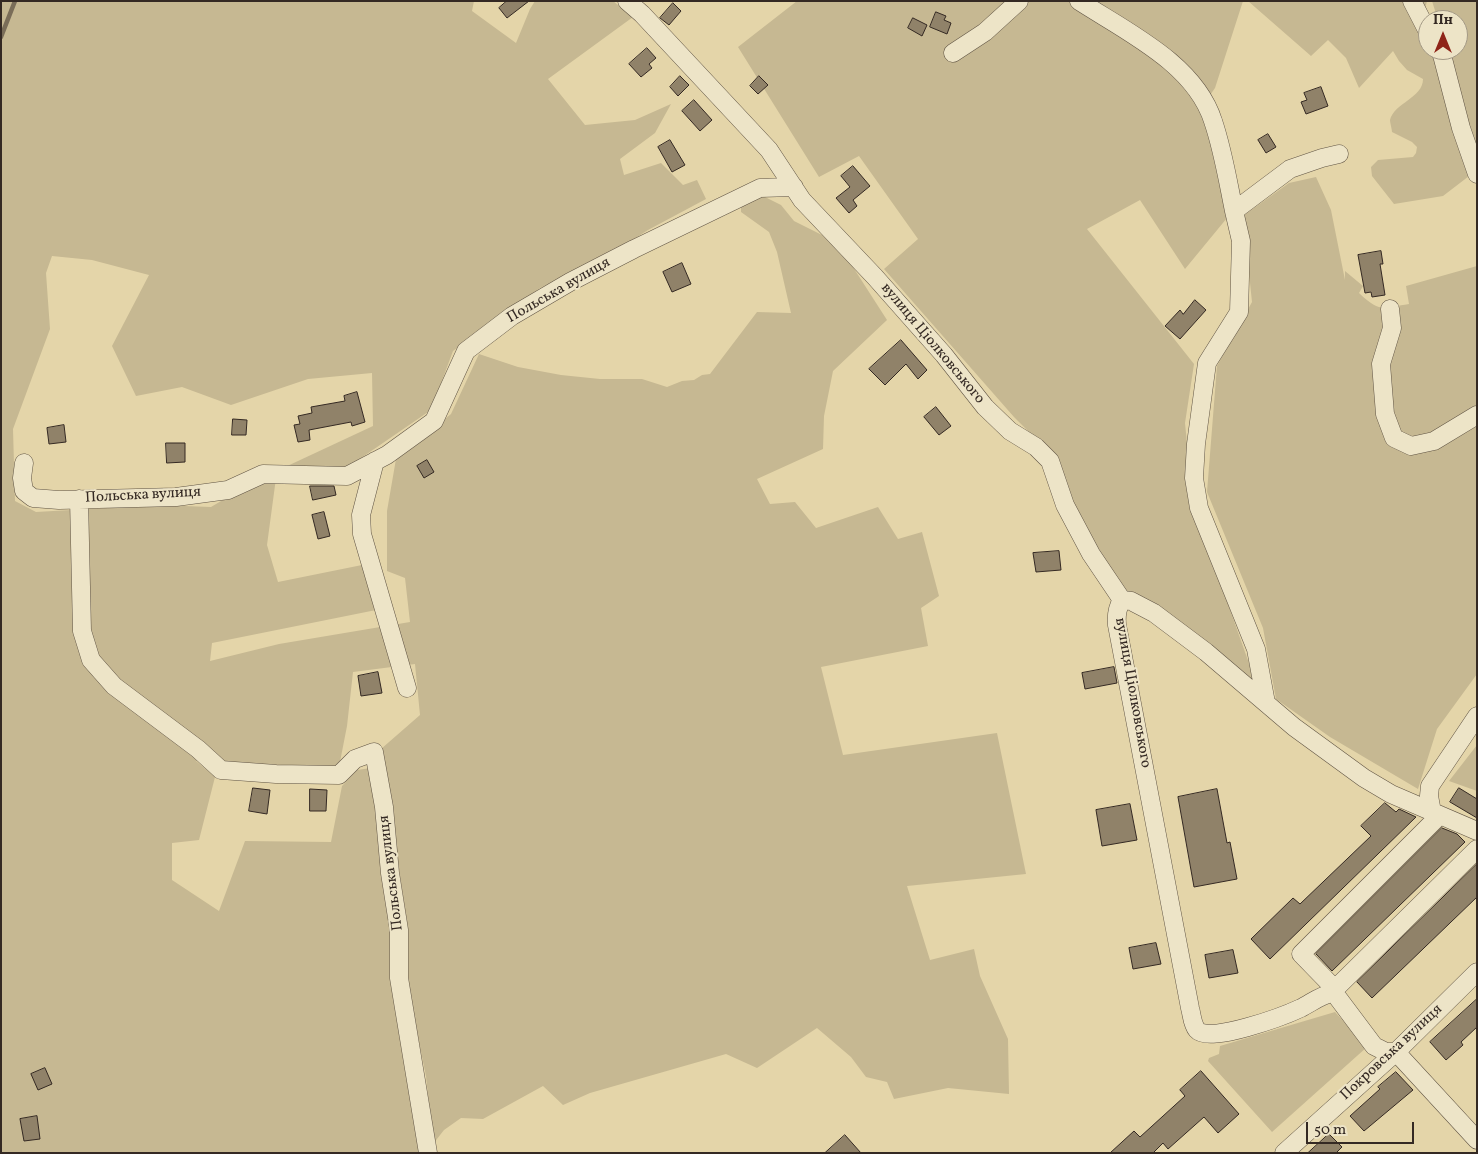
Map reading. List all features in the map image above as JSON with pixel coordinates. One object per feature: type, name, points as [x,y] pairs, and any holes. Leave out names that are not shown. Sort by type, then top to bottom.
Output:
[{"type":"street","name":"вулиця Ціолковського","points":[[627,1],[642,14],[769,150],[802,200],[875,277],[944,355],[984,407],[1010,431],[1036,447],[1050,462],[1065,505],[1091,554],[1122,600],[1116,615],[1117,625],[1194,1024],[1198,1031],[1204,1035],[1230,1033],[1299,1009],[1334,991]]},
{"type":"street","points":[[954,52],[985,32],[1019,1]]},
{"type":"street","points":[[1079,1],[1167,58],[1186,75],[1203,99],[1213,120],[1241,241],[1239,312],[1207,363],[1196,444],[1194,478],[1199,508],[1256,649],[1266,703]]},
{"type":"street","points":[[1412,1],[1418,13]]},
{"type":"street","points":[[1443,60],[1477,174]]},
{"type":"street","points":[[1234,211],[1290,168],[1340,154]]},
{"type":"street","name":"Польська вулиця","points":[[24,463],[22,478],[24,491],[33,498],[176,497],[228,490],[264,474],[347,476],[387,456],[434,421],[466,351],[512,316],[570,282],[618,257],[760,188],[794,187]]},
{"type":"street","points":[[1390,309],[1392,328],[1381,364],[1386,414],[1394,438],[1412,446],[1434,441],[1477,415]]},
{"type":"street","points":[[375,462],[362,515],[362,534],[407,688]]},
{"type":"street","name":"Польська вулиця","points":[[78,499],[82,631],[91,660],[114,686],[198,749],[221,770],[276,774],[339,775],[355,759],[374,752],[384,807],[390,873],[399,930],[398,978],[428,1153]]},
{"type":"street","points":[[1122,600],[1131,601],[1154,613],[1206,652],[1294,726],[1364,778],[1391,794],[1477,830]]},
{"type":"street","points":[[1436,813],[1429,796],[1430,786],[1477,716]]},
{"type":"street","points":[[1436,813],[1301,954],[1334,991],[1374,1046],[1386,1052],[1396,1052],[1477,1140]]},
{"type":"street","points":[[1334,991],[1477,849]]},
{"type":"street","name":"Покровська вулиця","points":[[1284,1153],[1396,1052],[1477,972]]},
{"type":"shaded area","points":[[1,1],[474,1],[472,11],[516,43],[535,1],[613,1],[633,17],[548,79],[585,125],[635,120],[671,104],[655,133],[620,159],[624,175],[661,163],[683,185],[697,180],[706,199],[648,230],[609,255],[540,288],[453,351],[431,410],[345,469],[283,468],[373,426],[372,373],[308,379],[231,405],[182,387],[136,396],[112,346],[149,275],[92,260],[52,256],[46,273],[50,329],[13,429],[15,501],[36,512],[158,505],[211,507],[253,482],[276,478],[267,545],[278,582],[367,564],[381,609],[212,643],[210,661],[279,644],[410,622],[405,578],[387,571],[387,511],[396,459],[451,414],[479,354],[518,367],[561,375],[600,379],[642,379],[667,387],[710,374],[757,312],[791,313],[777,252],[769,232],[741,212],[741,205],[759,194],[781,205],[794,221],[822,235],[851,264],[887,320],[833,371],[824,416],[823,449],[757,479],[770,504],[795,502],[816,528],[878,507],[898,539],[922,532],[939,596],[921,608],[928,646],[821,667],[843,755],[997,733],[1026,874],[907,886],[930,960],[974,949],[980,976],[1008,1039],[1009,1094],[948,1088],[894,1099],[887,1082],[866,1077],[851,1057],[817,1028],[757,1068],[726,1054],[590,1093],[563,1105],[543,1086],[483,1119],[461,1118],[444,1130],[433,1144],[426,1076],[405,975],[408,929],[381,749],[420,715],[415,664],[353,672],[347,726],[339,767],[225,763],[215,752],[196,761],[215,777],[199,840],[172,843],[172,880],[219,911],[245,841],[331,842],[342,786],[357,770],[371,768],[420,1153],[1,1153]]},
{"type":"shaded area","points":[[797,1],[1243,1],[1215,88],[1201,108],[1209,127],[1227,218],[1185,269],[1140,200],[1087,229],[1194,364],[1185,423],[1193,505],[1257,686],[1180,624],[1124,589],[1088,537],[1054,457],[1014,417],[884,269],[918,239],[859,156],[819,177],[738,47]]},
{"type":"shaded area","points":[[1248,1],[1427,1],[1425,10],[1418,10],[1418,60],[1439,60],[1473,173],[1443,196],[1394,204],[1372,176],[1371,167],[1378,160],[1413,157],[1416,153],[1417,147],[1412,142],[1392,132],[1390,120],[1397,109],[1414,96],[1422,86],[1423,79],[1407,70],[1393,51],[1359,88],[1346,58],[1328,40],[1311,56]]},
{"type":"shaded area","points":[[1432,1],[1477,1],[1477,153],[1449,60],[1468,60],[1468,10],[1435,10]]},
{"type":"shaded area","points":[[1316,177],[1331,210],[1345,280],[1345,271],[1363,286],[1359,293],[1372,304],[1387,308],[1409,304],[1406,286],[1477,266],[1477,674],[1437,729],[1418,789],[1330,737],[1276,699],[1263,628],[1207,492],[1217,366],[1252,302],[1243,216],[1289,183]]},
{"type":"shaded area","points":[[1477,745],[1477,791],[1449,781]]},
{"type":"shaded area","points":[[1335,1012],[1367,1047],[1272,1132],[1208,1061],[1209,1058],[1219,1054],[1220,1046]]},
{"type":"building","points":[[507,1],[529,1],[507,18],[499,8]]},
{"type":"building","points":[[673,3],[681,11],[669,25],[660,18]]},
{"type":"building","points":[[936,12],[946,16],[944,20],[951,23],[947,34],[930,27]]},
{"type":"building","points":[[913,18],[927,25],[922,36],[908,28]]},
{"type":"building","points":[[647,48],[656,58],[649,64],[652,68],[641,77],[629,64]]},
{"type":"building","points":[[680,76],[689,85],[678,96],[670,87]]},
{"type":"building","points":[[759,76],[768,85],[758,94],[750,86]]},
{"type":"building","points":[[1321,87],[1328,106],[1306,114],[1301,102],[1307,100],[1304,93]]},
{"type":"building","points":[[694,100],[712,120],[700,131],[682,111]]},
{"type":"building","points":[[1268,134],[1276,147],[1266,153],[1258,140]]},
{"type":"building","points":[[670,140],[685,165],[672,172],[658,147]]},
{"type":"building","points":[[853,166],[870,186],[853,200],[857,206],[849,213],[836,198],[850,187],[841,176]]},
{"type":"building","points":[[1381,251],[1383,264],[1380,264],[1385,295],[1372,297],[1371,292],[1365,293],[1358,255]]},
{"type":"building","points":[[682,263],[691,284],[672,292],[663,272]]},
{"type":"building","points":[[1195,300],[1206,310],[1180,339],[1165,326],[1180,310],[1183,314]]},
{"type":"building","points":[[901,340],[927,370],[918,379],[906,364],[885,385],[869,369]]},
{"type":"building","points":[[357,392],[365,422],[352,426],[351,422],[309,430],[310,440],[298,442],[294,425],[300,424],[298,416],[312,413],[311,407],[345,401],[344,396]]},
{"type":"building","points":[[936,407],[951,426],[939,435],[924,417]]},
{"type":"building","points":[[233,419],[247,420],[246,435],[232,435]]},
{"type":"building","points":[[64,425],[66,442],[49,444],[47,428]]},
{"type":"building","points":[[166,443],[185,443],[185,462],[167,463]]},
{"type":"building","points":[[427,460],[434,472],[424,478],[417,466]]},
{"type":"building","points":[[310,486],[334,486],[336,495],[313,500]]},
{"type":"building","points":[[324,512],[330,536],[318,539],[312,515]]},
{"type":"building","points":[[1059,551],[1061,570],[1036,572],[1033,553]]},
{"type":"building","points":[[1114,667],[1117,683],[1085,689],[1082,673]]},
{"type":"building","points":[[378,672],[382,693],[361,696],[358,676]]},
{"type":"building","points":[[253,788],[270,790],[267,814],[249,811]]},
{"type":"building","points":[[1459,788],[1477,799],[1477,818],[1450,802]]},
{"type":"building","points":[[310,789],[327,790],[326,811],[310,811]]},
{"type":"building","points":[[1217,789],[1227,843],[1230,842],[1237,879],[1194,887],[1178,797]]},
{"type":"building","points":[[1385,803],[1396,812],[1399,809],[1416,817],[1270,959],[1251,939],[1293,898],[1300,904],[1371,836],[1361,826]]},
{"type":"building","points":[[1130,804],[1137,840],[1102,846],[1096,810]]},
{"type":"building","points":[[1442,828],[1457,834],[1465,842],[1332,971],[1316,954]]},
{"type":"building","points":[[1477,864],[1477,897],[1372,998],[1357,982]]},
{"type":"building","points":[[1156,943],[1161,964],[1133,969],[1129,948]]},
{"type":"building","points":[[1233,950],[1238,973],[1209,978],[1205,955]]},
{"type":"building","points":[[1477,999],[1477,1027],[1461,1042],[1463,1045],[1446,1060],[1430,1042]]},
{"type":"building","points":[[45,1068],[52,1084],[38,1090],[31,1074]]},
{"type":"building","points":[[1201,1071],[1239,1114],[1218,1133],[1204,1117],[1168,1149],[1163,1143],[1153,1153],[1110,1153],[1134,1131],[1140,1137],[1185,1096],[1180,1090]]},
{"type":"building","points":[[1396,1072],[1413,1090],[1364,1131],[1350,1116],[1380,1089],[1378,1087]]},
{"type":"building","points":[[37,1116],[40,1139],[24,1141],[20,1119]]},
{"type":"building","points":[[1329,1134],[1342,1147],[1336,1153],[1308,1153]]},
{"type":"building","points":[[845,1135],[861,1153],[825,1153]]},
{"type":"waterway","points":[[1,37],[15,1]]}]
